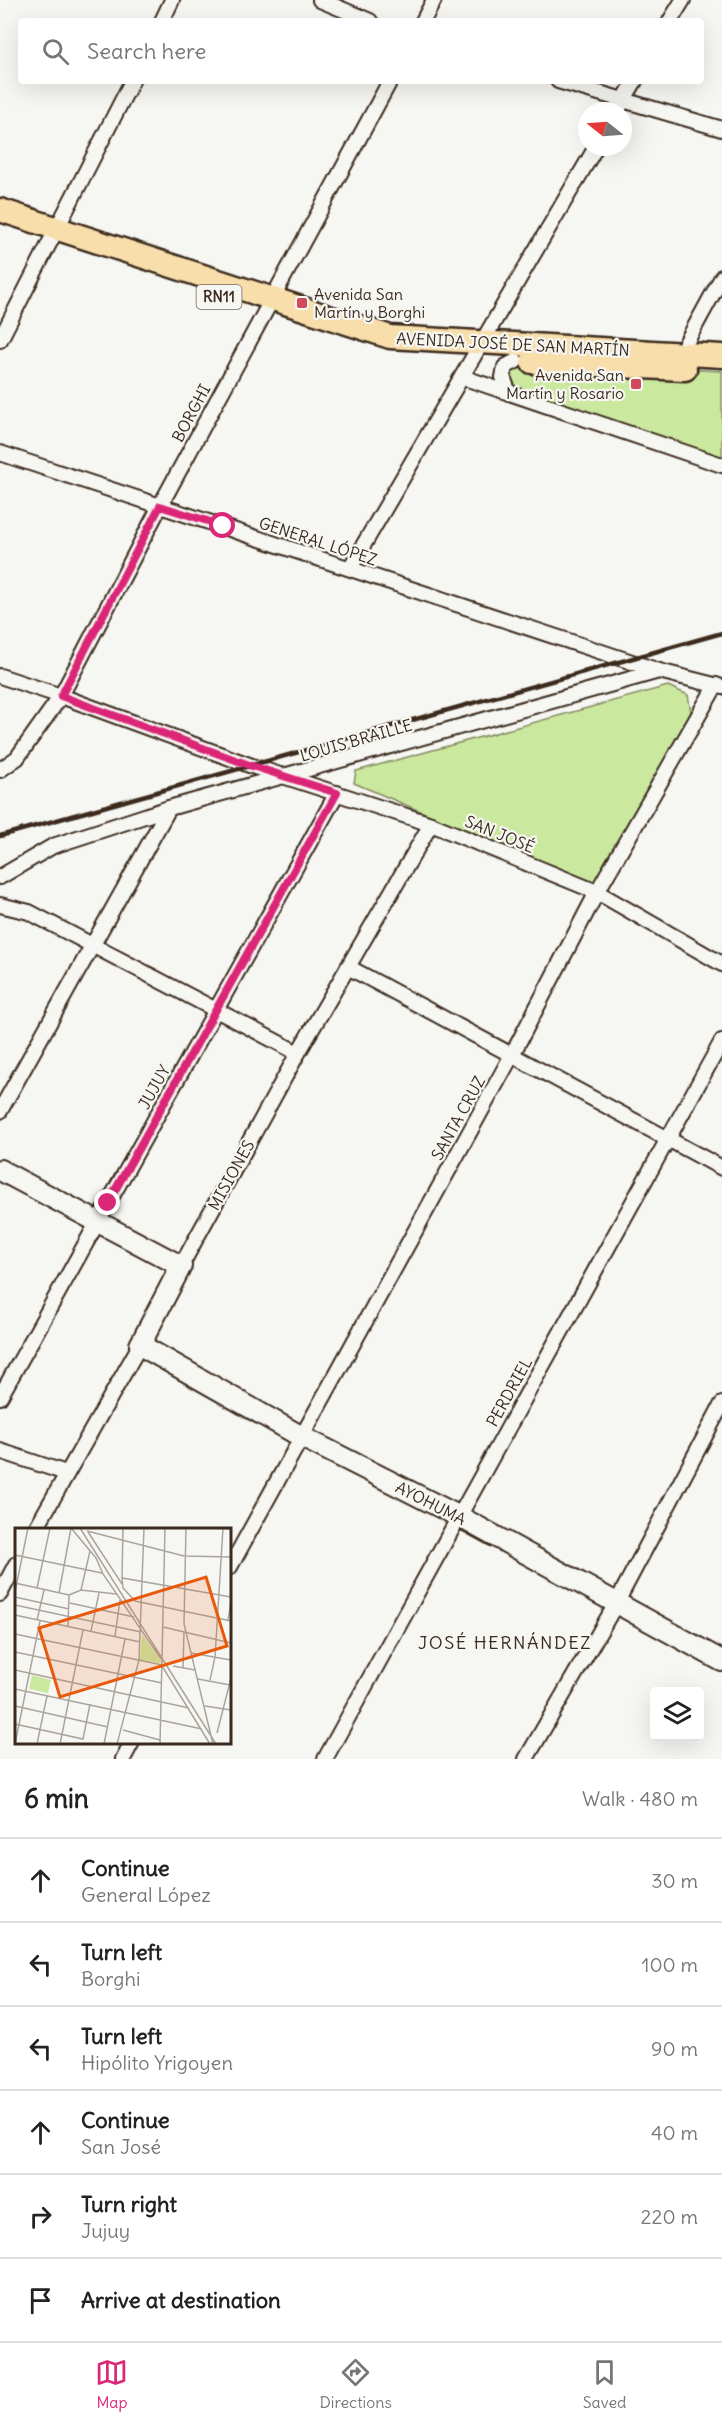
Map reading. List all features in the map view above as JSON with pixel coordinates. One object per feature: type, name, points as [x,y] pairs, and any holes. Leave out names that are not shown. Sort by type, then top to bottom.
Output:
[{"type":"main road","name":"AVENIDA JOSÉ DE SAN MARTÍN","points":[[0,210],[54,236]]},
{"type":"main road","name":"AVENIDA JOSÉ DE SAN MARTÍN","points":[[0,226],[54,236],[267,305],[390,337],[478,351],[516,361],[680,361],[722,356]]},
{"type":"main road","name":"AVENIDA JOSÉ DE SAN MARTÍN","points":[[478,351],[680,361],[722,371]]},
{"type":"street","points":[[163,18],[172,0]]},
{"type":"street","points":[[320,0],[363,18]]},
{"type":"street","points":[[425,18],[434,0]]},
{"type":"street","points":[[672,18],[683,0]]},
{"type":"street","points":[[0,340],[130,84]]},
{"type":"street","name":"BORGHI","points":[[0,770],[17,758],[61,696],[267,305],[388,84]]},
{"type":"street","points":[[566,84],[611,102]]},
{"type":"street","points":[[623,102],[633,84]]},
{"type":"street","points":[[632,109],[722,129]]},
{"type":"street","points":[[350,568],[591,156]]},
{"type":"street","points":[[680,361],[722,277]]},
{"type":"street","points":[[510,393],[503,378],[505,367],[516,361]]},
{"type":"street","points":[[462,377],[722,465]]},
{"type":"street","name":"GENERAL LÓPEZ","points":[[0,453],[659,671],[720,685]]},
{"type":"street","name":"LOUIS BRAILLE","points":[[0,877],[53,846],[170,808],[659,671]]},
{"type":"street","name":"SAN JOSÉ","points":[[0,676],[252,766],[431,824],[597,892],[722,964]]},
{"type":"street","name":"SANTA CRUZ","points":[[231,1565],[512,1055],[597,892],[720,685]]},
{"type":"street","name":"JUJUY","points":[[0,1397],[337,793]]},
{"type":"street","points":[[0,1111],[170,808]]},
{"type":"street","name":"MISIONES","points":[[36,1528],[140,1345],[298,1053],[431,824]]},
{"type":"street","points":[[0,905],[29,912],[298,1053]]},
{"type":"street","points":[[348,967],[722,1168]]},
{"type":"street","name":"PERDRIEL","points":[[325,1759],[722,1041]]},
{"type":"street","points":[[0,1170],[181,1266]]},
{"type":"street","name":"AYOHUMA","points":[[140,1345],[302,1437],[460,1517],[722,1662]]},
{"type":"street","points":[[526,1759],[616,1602],[722,1404]]},
{"type":"street","points":[[0,1450],[66,1473]]},
{"type":"street","points":[[0,1594],[15,1566]]},
{"type":"street","points":[[123,1759],[131,1744]]},
{"type":"green space","points":[[516,361],[722,371],[722,465],[509,393],[505,367]]},
{"type":"green space","points":[[668,686],[688,695],[691,712],[597,886],[354,783],[356,771]]},
{"type":"railway","points":[[0,836],[722,633]]},
{"type":"place","name":"Avenida San Martín y Borghi","points":[[302,303]]},
{"type":"place","name":"Avenida San Martín y Rosario","points":[[636,384]]},
{"type":"district","name":"JOSÉ HERNÁNDEZ","points":[[505,1643]]},
{"type":"route","points":[[108,1203],[337,793],[252,766],[61,696],[160,506],[223,526]]}]
